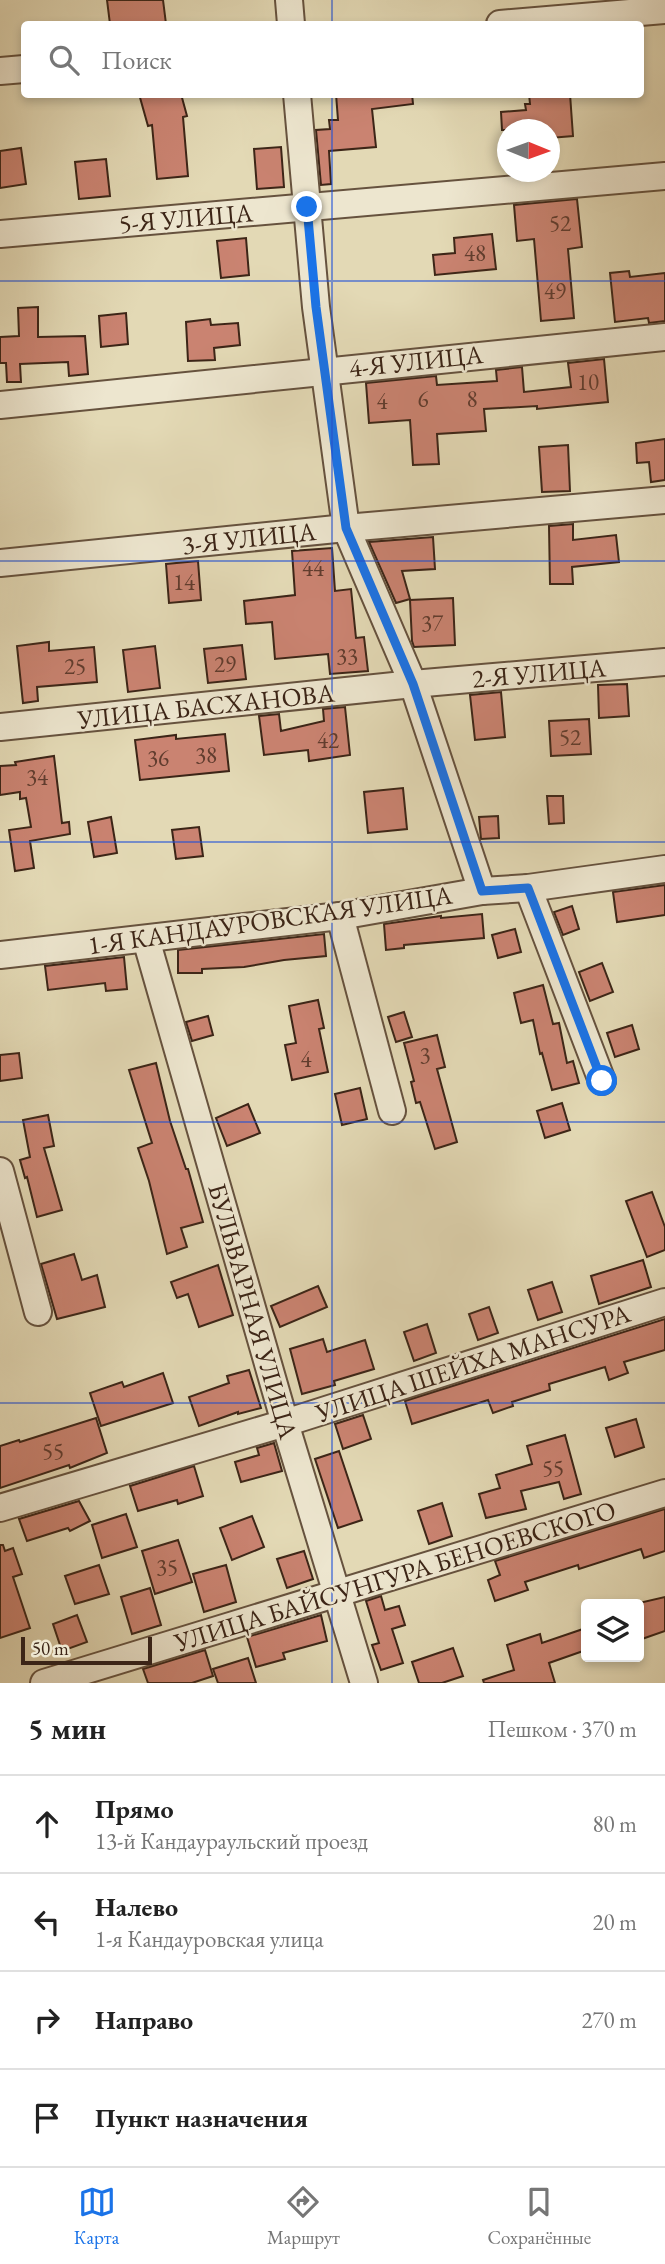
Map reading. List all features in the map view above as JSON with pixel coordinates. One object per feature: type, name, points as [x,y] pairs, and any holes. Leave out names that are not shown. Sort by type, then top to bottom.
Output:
[{"type":"street","points":[[289,0],[291,21]]},
{"type":"street","points":[[535,21],[665,10]]},
{"type":"street","points":[[0,71],[21,69]]},
{"type":"street","points":[[297,98],[316,307],[346,528],[413,684],[482,891]]},
{"type":"street","name":"5-Я УЛИЦА","points":[[0,234],[665,176]]},
{"type":"street","name":"4-Я УЛИЦА","points":[[0,405],[665,337]]},
{"type":"street","name":"3-Я УЛИЦА","points":[[0,563],[346,528],[665,500]]},
{"type":"street","name":"2-Я УЛИЦА","points":[[413,684],[665,662]]},
{"type":"street","name":"УЛИЦА БАСХАНОВА","points":[[0,727],[413,684]]},
{"type":"street","name":"1-Я КАНДАУРОВСКАЯ УЛИЦА","points":[[0,955],[340,916],[482,891],[528,888],[665,869]]},
{"type":"street","points":[[528,888],[602,1081]]},
{"type":"street","points":[[340,916],[393,1111]]},
{"type":"street","name":"БУЛЬВАРНАЯ УЛИЦА","points":[[146,939],[285,1423],[364,1683]]},
{"type":"street","points":[[0,1171],[38,1312]]},
{"type":"street","name":"УЛИЦА ШЕЙХА МАНСУРА","points":[[0,1508],[285,1423],[665,1302]]},
{"type":"street","name":"УЛИЦА БАЙСУНГУРА БЕНОЕВСКОГО","points":[[44,1683],[665,1493]]},
{"type":"building","points":[[107,0],[163,0],[166,21],[110,21]]},
{"type":"building","points":[[140,98],[182,98],[187,116],[183,117],[188,176],[157,179],[152,125],[148,126]]},
{"type":"building","points":[[336,98],[412,98],[413,104],[372,109],[376,147],[329,151],[331,184],[321,185],[316,130],[330,129],[329,120],[338,120]]},
{"type":"building","points":[[529,98],[570,98],[573,136],[560,137],[560,119],[501,119],[501,112],[526,110],[525,104],[530,104]]},
{"type":"building","points":[[281,147],[284,187],[257,189],[254,149]]},
{"type":"building","points":[[21,148],[26,184],[0,188],[0,151]]},
{"type":"building","points":[[106,159],[110,196],[79,199],[75,162]]},
{"type":"building","points":[[577,199],[582,247],[568,249],[574,318],[541,321],[534,239],[517,241],[514,205]]},
{"type":"building","points":[[492,234],[496,269],[435,275],[433,255],[455,253],[454,238]]},
{"type":"building","points":[[246,238],[249,275],[221,278],[217,241]]},
{"type":"building","points":[[629,271],[630,277],[665,273],[665,321],[649,323],[648,318],[615,322],[610,273]]},
{"type":"building","points":[[38,307],[38,337],[85,336],[88,374],[69,376],[68,362],[20,364],[21,382],[7,382],[6,363],[0,363],[0,337],[19,336],[18,308]]},
{"type":"building","points":[[126,313],[128,344],[101,347],[99,316]]},
{"type":"building","points":[[210,319],[211,325],[238,323],[240,345],[214,348],[215,360],[188,361],[186,322]]},
{"type":"building","points":[[604,359],[608,402],[537,409],[537,406],[484,409],[486,431],[437,434],[439,464],[413,465],[410,420],[369,423],[366,383],[436,376],[437,385],[497,381],[496,370],[522,367],[524,392],[571,387],[568,363]]},
{"type":"building","points":[[665,439],[665,480],[651,482],[649,462],[637,463],[636,443]]},
{"type":"building","points":[[568,445],[570,491],[542,492],[539,447]]},
{"type":"building","points":[[573,524],[573,540],[616,535],[619,562],[572,567],[573,584],[550,584],[549,526]]},
{"type":"building","points":[[433,537],[435,569],[402,571],[410,599],[396,603],[369,542]]},
{"type":"building","points":[[332,548],[335,591],[351,589],[356,638],[364,637],[368,671],[330,674],[328,654],[275,659],[272,622],[246,624],[244,601],[295,595],[292,551]]},
{"type":"building","points":[[198,561],[201,600],[169,603],[166,564]]},
{"type":"building","points":[[453,598],[455,645],[414,647],[410,600]]},
{"type":"building","points":[[49,642],[49,651],[94,647],[97,682],[37,687],[38,701],[23,703],[17,646]]},
{"type":"building","points":[[242,645],[246,679],[208,683],[204,649]]},
{"type":"building","points":[[155,646],[160,688],[128,692],[123,650]]},
{"type":"building","points":[[627,684],[629,716],[599,718],[598,685]]},
{"type":"building","points":[[501,692],[505,737],[475,740],[470,695]]},
{"type":"building","points":[[345,707],[350,755],[309,761],[308,750],[264,755],[259,716],[279,714],[281,731],[324,721],[323,709]]},
{"type":"building","points":[[589,719],[591,754],[551,756],[549,721]]},
{"type":"building","points":[[225,734],[229,771],[140,780],[135,740],[176,735],[176,739]]},
{"type":"building","points":[[54,756],[62,823],[69,822],[70,834],[30,841],[34,868],[15,871],[9,830],[31,827],[26,798],[20,799],[20,792],[0,795],[0,766]]},
{"type":"building","points":[[403,788],[407,829],[368,833],[364,792]]},
{"type":"building","points":[[547,796],[563,796],[564,823],[549,824]]},
{"type":"building","points":[[498,816],[499,838],[481,839],[479,817]]},
{"type":"building","points":[[111,817],[117,853],[94,857],[88,822]]},
{"type":"building","points":[[199,827],[203,856],[176,859],[172,830]]},
{"type":"building","points":[[665,885],[665,915],[617,922],[613,892]]},
{"type":"building","points":[[572,906],[579,929],[563,935],[554,912]]},
{"type":"building","points":[[482,914],[484,938],[404,945],[404,948],[386,950],[384,924],[441,916]]},
{"type":"building","points":[[515,929],[521,952],[498,958],[492,935]]},
{"type":"building","points":[[324,934],[326,956],[244,967],[202,969],[202,973],[178,973],[178,950]]},
{"type":"building","points":[[124,957],[127,989],[106,991],[105,983],[48,990],[45,966]]},
{"type":"building","points":[[602,963],[613,992],[590,1001],[579,972]]},
{"type":"building","points":[[543,985],[553,1024],[559,1023],[567,1063],[573,1061],[579,1083],[552,1090],[542,1053],[540,1054],[533,1020],[521,1023],[514,993]]},
{"type":"building","points":[[318,1000],[324,1028],[319,1029],[328,1072],[292,1080],[285,1045],[296,1043],[289,1006]]},
{"type":"building","points":[[404,1012],[412,1037],[396,1042],[388,1017]]},
{"type":"building","points":[[208,1016],[213,1035],[192,1041],[186,1022]]},
{"type":"building","points":[[632,1025],[639,1049],[615,1057],[607,1033]]},
{"type":"building","points":[[437,1035],[445,1067],[437,1069],[457,1142],[435,1149],[420,1102],[416,1103],[411,1082],[414,1081],[404,1043]]},
{"type":"building","points":[[19,1053],[22,1078],[0,1081],[0,1055]]},
{"type":"building","points":[[156,1063],[170,1121],[188,1169],[203,1222],[181,1228],[187,1247],[167,1254],[138,1148],[152,1143],[129,1070]]},
{"type":"building","points":[[360,1088],[367,1119],[342,1125],[335,1094]]},
{"type":"building","points":[[562,1103],[570,1130],[545,1138],[537,1111]]},
{"type":"building","points":[[248,1104],[260,1133],[227,1146],[216,1118]]},
{"type":"building","points":[[48,1115],[54,1146],[44,1148],[62,1210],[37,1217],[20,1160],[30,1157],[23,1120]]},
{"type":"building","points":[[652,1192],[665,1227],[665,1250],[647,1257],[626,1201]]},
{"type":"building","points":[[74,1254],[82,1280],[97,1275],[105,1307],[57,1319],[41,1264]]},
{"type":"building","points":[[643,1260],[651,1287],[599,1304],[591,1276]]},
{"type":"building","points":[[218,1265],[233,1315],[199,1327],[188,1294],[177,1298],[171,1282]]},
{"type":"building","points":[[552,1282],[562,1312],[538,1320],[528,1290]]},
{"type":"building","points":[[318,1286],[327,1307],[280,1327],[271,1306]]},
{"type":"building","points":[[489,1307],[498,1333],[478,1340],[469,1314]]},
{"type":"building","points":[[665,1319],[665,1350],[624,1362],[628,1373],[609,1380],[605,1367],[549,1384],[550,1390],[512,1402],[513,1406],[493,1413],[488,1400],[412,1424],[405,1401]]},
{"type":"building","points":[[427,1324],[436,1353],[414,1361],[404,1332]]},
{"type":"building","points":[[323,1339],[327,1352],[365,1340],[374,1369],[334,1381],[335,1385],[302,1394],[290,1349]]},
{"type":"building","points":[[249,1370],[261,1408],[238,1412],[199,1426],[189,1397],[229,1383],[227,1376]]},
{"type":"building","points":[[163,1373],[173,1403],[101,1426],[90,1393],[122,1382],[124,1387]]},
{"type":"building","points":[[363,1415],[371,1439],[343,1449],[335,1424]]},
{"type":"building","points":[[96,1418],[107,1453],[70,1468],[69,1465],[0,1488],[0,1446]]},
{"type":"building","points":[[636,1419],[644,1447],[615,1457],[606,1428]]},
{"type":"building","points":[[565,1435],[581,1494],[564,1499],[559,1482],[521,1491],[526,1509],[486,1518],[479,1494],[500,1488],[496,1475],[532,1464],[527,1446]]},
{"type":"building","points":[[274,1443],[282,1471],[241,1482],[235,1462],[259,1455],[257,1448]]},
{"type":"building","points":[[339,1451],[362,1520],[338,1528],[315,1459]]},
{"type":"building","points":[[194,1466],[203,1496],[178,1504],[177,1500],[138,1511],[130,1486]]},
{"type":"building","points":[[79,1501],[90,1521],[70,1531],[68,1528],[27,1541],[19,1519]]},
{"type":"building","points":[[442,1503],[452,1536],[429,1544],[418,1511]]},
{"type":"building","points":[[665,1509],[665,1551],[644,1558],[641,1549],[579,1569],[578,1565],[525,1582],[528,1590],[495,1601],[488,1580],[500,1575],[495,1561]]},
{"type":"building","points":[[126,1514],[137,1547],[102,1558],[92,1525]]},
{"type":"building","points":[[252,1516],[264,1547],[232,1560],[220,1528]]},
{"type":"building","points":[[178,1540],[192,1582],[155,1594],[142,1551]]},
{"type":"building","points":[[0,1545],[3,1545],[5,1551],[13,1548],[22,1574],[13,1577],[30,1628],[0,1638]]},
{"type":"building","points":[[304,1551],[313,1579],[287,1588],[277,1559]]},
{"type":"building","points":[[99,1565],[109,1594],[75,1604],[65,1576]]},
{"type":"building","points":[[226,1565],[236,1602],[204,1612],[193,1574]]},
{"type":"building","points":[[150,1588],[161,1625],[132,1634],[121,1597]]},
{"type":"building","points":[[381,1596],[385,1610],[399,1606],[405,1625],[392,1629],[403,1663],[381,1670],[372,1645],[379,1643],[366,1601]]},
{"type":"building","points":[[665,1597],[665,1631],[644,1638],[644,1602]]},
{"type":"building","points":[[77,1615],[87,1642],[62,1651],[53,1624]]},
{"type":"building","points":[[321,1615],[327,1641],[283,1653],[285,1659],[256,1667],[247,1637]]},
{"type":"building","points":[[581,1630],[581,1652],[549,1663],[555,1683],[484,1683],[483,1680],[514,1670],[507,1645],[540,1634],[542,1643]]},
{"type":"building","points":[[453,1648],[463,1676],[442,1683],[419,1683],[412,1662]]},
{"type":"building","points":[[205,1650],[213,1676],[192,1683],[148,1683],[143,1669]]},
{"type":"building","points":[[248,1658],[256,1683],[218,1683],[213,1669]]},
{"type":"route","points":[[307,207],[316,307],[346,528],[413,684],[482,891],[528,888],[602,1081]]}]
